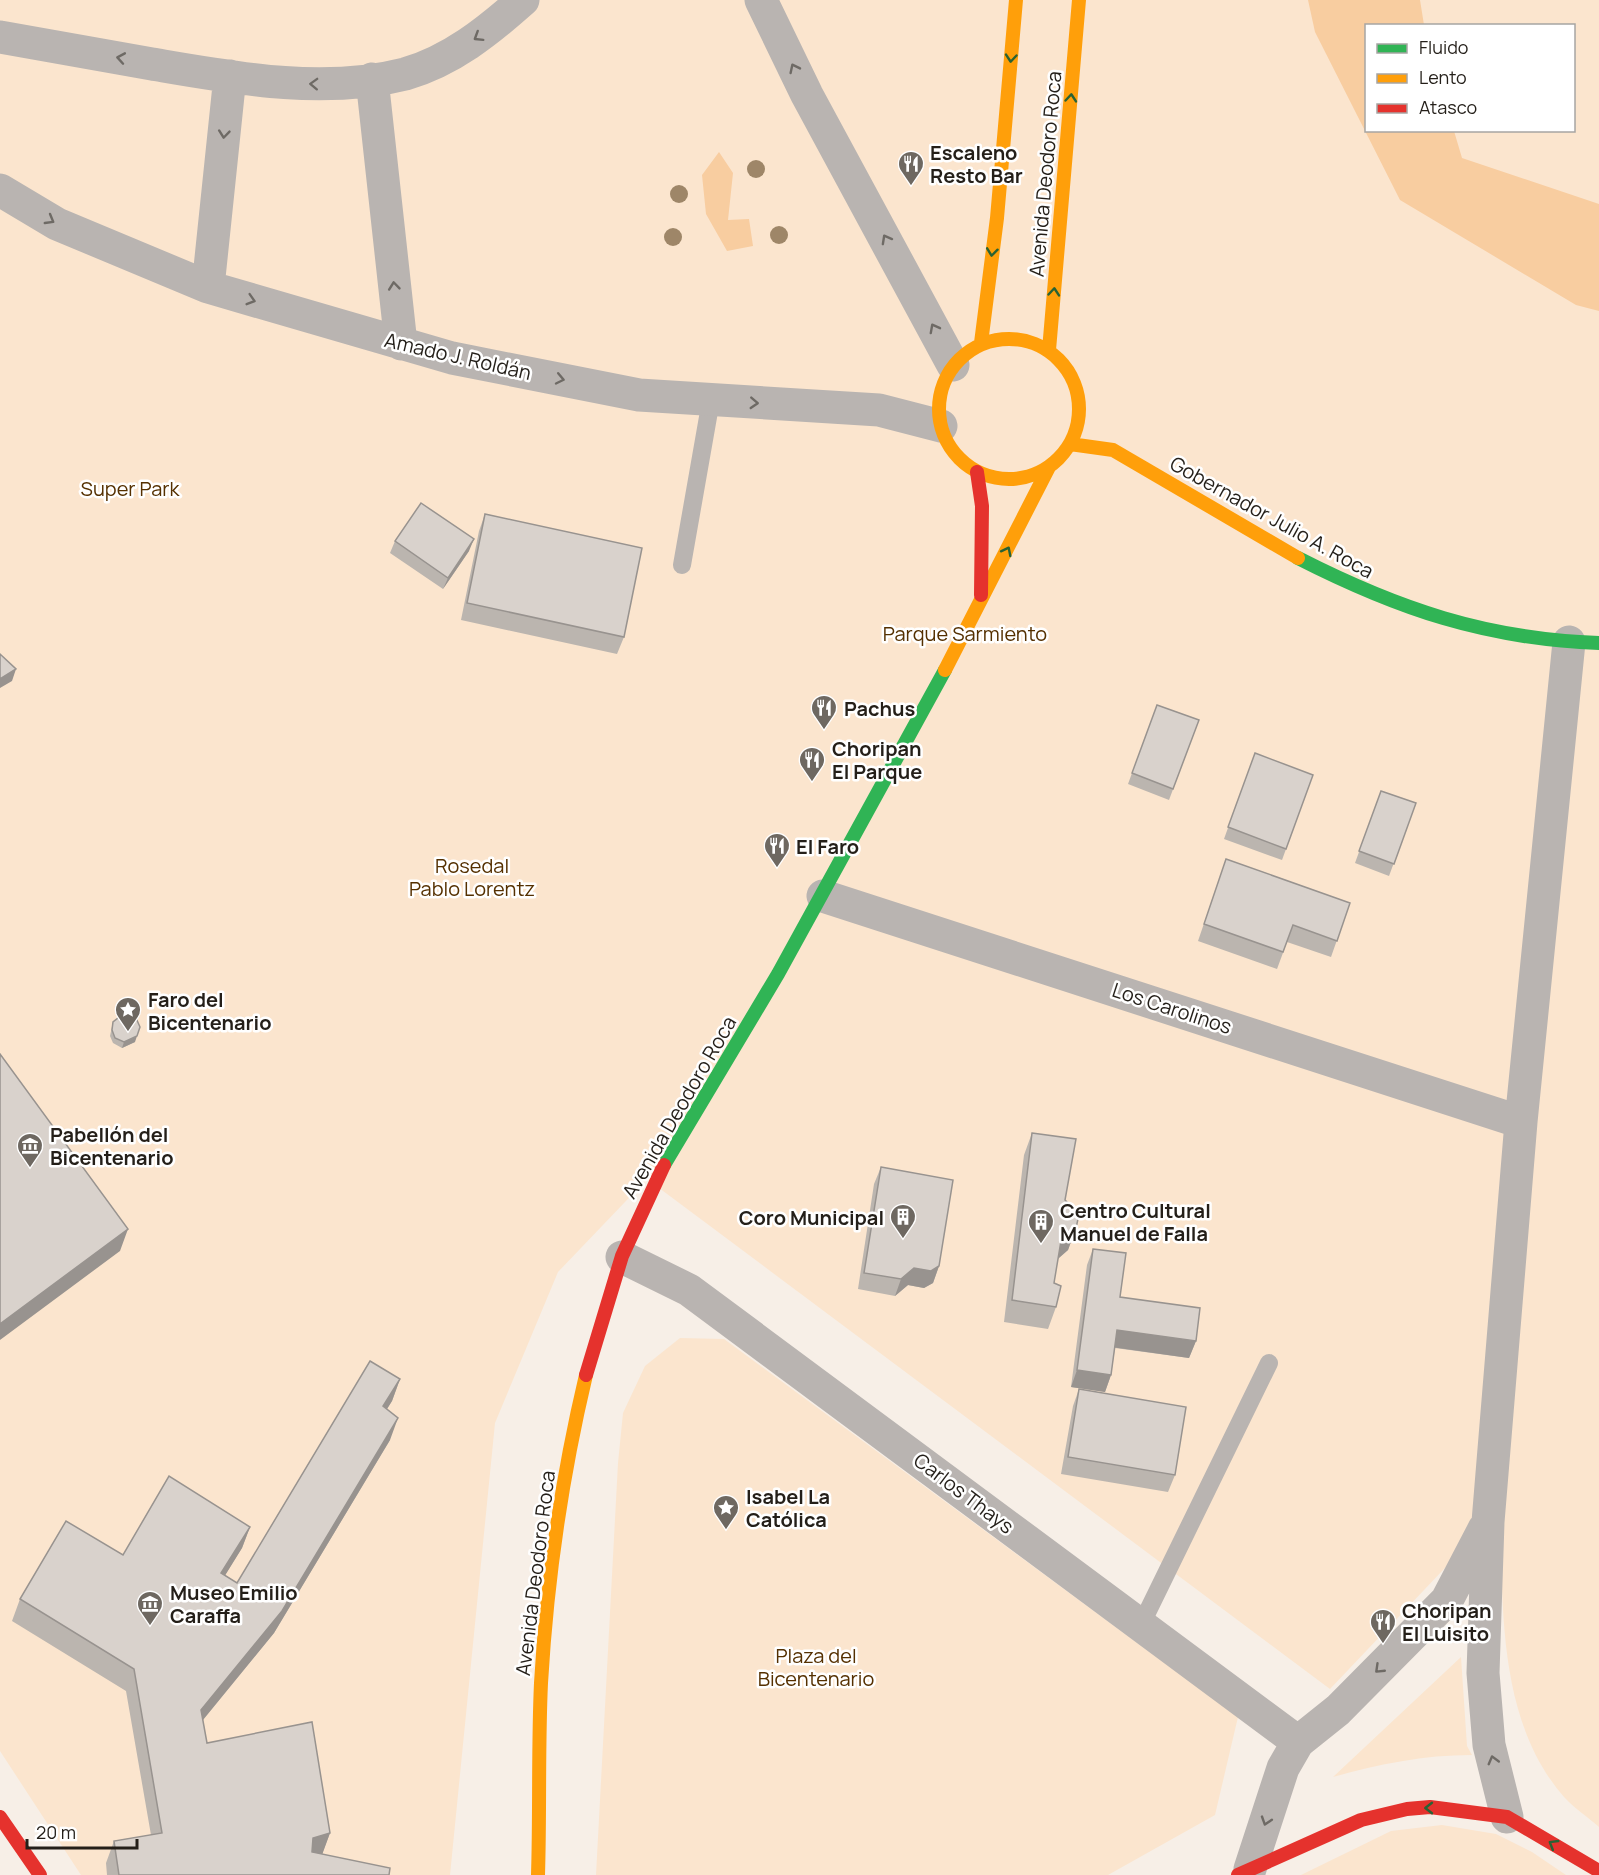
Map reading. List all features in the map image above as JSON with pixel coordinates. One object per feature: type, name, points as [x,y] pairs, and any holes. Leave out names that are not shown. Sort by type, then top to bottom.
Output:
[{"type":"main road","points":[[981,343],[997,218],[1016,0]]},
{"type":"main road","name":"Avenida Deodoro Roca","points":[[1049,350],[1079,0]]},
{"type":"main road","points":[[1004,338],[1028,340],[1049,350],[1065,365],[1075,384],[1080,405],[1078,426],[1070,444],[1061,457],[1032,476],[1013,479],[995,478],[977,472],[961,460],[948,445],[941,426],[939,404],[943,383],[953,365],[966,352],[981,343],[1004,338]]},
{"type":"main road","name":"Gobernador Julio A. Roca","points":[[1070,444],[1113,450],[1290,554],[1361,590],[1424,614],[1474,628],[1584,643]]},
{"type":"main road","name":"Avenida Deodoro Roca","points":[[536,1875],[539,1856],[541,1683],[558,1516],[582,1389],[622,1257],[644,1202],[823,896],[981,603],[1049,467]]},
{"type":"main road","name":"Avenida Deodoro Roca","points":[[977,472],[982,506],[981,603]]},
{"type":"main road","points":[[1244,1872],[1381,1813],[1430,1807],[1507,1817],[1599,1871]]},
{"type":"main road","points":[[0,1817],[40,1875]]},
{"type":"street","points":[[0,36],[230,76],[334,85],[405,74],[447,57],[487,32],[523,0]]},
{"type":"street","points":[[761,0],[807,95],[953,365]]},
{"type":"street","points":[[208,287],[230,76]]},
{"type":"street","points":[[372,79],[401,344]]},
{"type":"street","name":"Amado J. Roldán","points":[[0,190],[57,224],[208,287],[452,358],[639,395],[879,410],[941,426]]},
{"type":"street","points":[[1507,1817],[1489,1745],[1483,1672],[1488,1522],[1521,1122],[1584,643]]},
{"type":"street","name":"Los Carolinos","points":[[823,896],[1521,1122]]},
{"type":"street","name":"Carlos Thays","points":[[622,1257],[689,1290],[1298,1742]]},
{"type":"street","points":[[1244,1872],[1283,1767],[1298,1742],[1338,1710],[1447,1600],[1488,1522]]},
{"type":"lane","points":[[682,565],[711,400]]},
{"type":"lane","points":[[1141,1625],[1269,1363]]},
{"type":"green space","name":"Parque Sarmiento","points":[[0,0],[1599,0],[1599,1827],[1564,1797],[1542,1766],[1526,1733],[1515,1698],[1504,1623],[1500,1510],[1330,1689],[647,1179],[558,1272],[495,1423],[450,1875],[81,1875],[0,1751]]},
{"type":"green space","name":"Plaza del Bicentenario","points":[[680,1338],[724,1339],[1238,1717],[1215,1815],[1108,1875],[596,1875],[618,1463],[623,1413],[645,1366]]},
{"type":"green space","points":[[1461,1657],[1467,1746],[1472,1755],[1402,1761],[1333,1777]]},
{"type":"green space","points":[[1442,1825],[1496,1834],[1532,1852],[1566,1875],[1301,1875],[1391,1831]]},
{"type":"shaded area","points":[[1308,0],[1420,0],[1424,24],[1365,24],[1365,131],[1315,32]]},
{"type":"shaded area","points":[[1366,132],[1454,132],[1462,158],[1599,204],[1599,311],[1576,305],[1400,200]]},
{"type":"shaded area","points":[[719,152],[733,173],[728,220],[749,219],[753,246],[727,251],[706,214],[702,175]]},
{"type":"building","points":[[421,503],[474,539],[448,578],[395,541]]},
{"type":"building","points":[[485,514],[642,548],[624,637],[467,603]]},
{"type":"building","points":[[0,654],[16,669],[0,679]]},
{"type":"building","points":[[1157,705],[1199,720],[1173,789],[1132,773]]},
{"type":"building","points":[[1255,753],[1313,775],[1286,849],[1228,827]]},
{"type":"building","points":[[1381,791],[1416,803],[1394,864],[1359,851]]},
{"type":"building","points":[[1226,859],[1350,903],[1337,941],[1293,925],[1283,952],[1204,924]]},
{"type":"building","points":[[123,1014],[136,1018],[140,1027],[137,1036],[124,1042],[115,1038],[112,1030],[113,1022]]},
{"type":"building","name":"Pabellón del Bicentenario","points":[[0,1054],[128,1229],[0,1324]]},
{"type":"building","name":"Centro Cultural Manuel de Falla","points":[[1032,1133],[1076,1139],[1065,1200],[1075,1210],[1078,1219],[1076,1228],[1061,1241],[1054,1283],[1061,1286],[1056,1307],[1012,1300]]},
{"type":"building","name":"Coro Municipal","points":[[881,1167],[953,1180],[939,1266],[931,1271],[914,1268],[901,1279],[864,1273]]},
{"type":"building","points":[[1093,1249],[1126,1253],[1120,1297],[1200,1308],[1196,1341],[1117,1330],[1111,1375],[1077,1370]]},
{"type":"building","name":"Museo Emilio Caraffa","points":[[370,1361],[400,1379],[383,1406],[398,1418],[282,1611],[201,1710],[207,1743],[312,1722],[330,1833],[313,1838],[312,1852],[390,1868],[389,1875],[119,1875],[114,1841],[162,1833],[134,1669],[20,1599],[66,1521],[123,1555],[169,1476],[250,1527],[221,1573],[237,1583]]},
{"type":"building","points":[[1079,1389],[1186,1407],[1175,1475],[1068,1457]]},
{"type":"traffic: fast","points":[[1298,558],[1371,592],[1444,618],[1518,635],[1599,643]]},
{"type":"traffic: fast","points":[[664,1165],[778,974],[945,670]]},
{"type":"traffic: slow","points":[[981,343],[997,218],[1016,0]]},
{"type":"traffic: slow","points":[[1049,350],[1079,0]]},
{"type":"traffic: slow","points":[[1009,339],[1036,344],[1059,359],[1074,382],[1079,409],[1074,436],[1059,459],[1036,474],[1009,479],[982,474],[959,459],[944,436],[939,409],[944,382],[959,359],[982,344],[1009,339]]},
{"type":"traffic: slow","points":[[1070,444],[1113,450],[1298,558]]},
{"type":"traffic: slow","points":[[945,670],[1049,467]]},
{"type":"traffic: slow","points":[[538,1875],[540,1707],[547,1605],[563,1489],[586,1375]]},
{"type":"traffic: jam","points":[[977,472],[982,506],[981,595]]},
{"type":"traffic: jam","points":[[586,1375],[622,1256],[664,1165]]},
{"type":"traffic: jam","points":[[1238,1875],[1361,1820],[1407,1809],[1430,1807],[1507,1817],[1599,1871]]},
{"type":"traffic: jam","points":[[0,1817],[40,1875]]},
{"type":"place","name":"Escaleno Resto Bar","points":[[911,187]]},
{"type":"place","name":"Pachus","points":[[824,731]]},
{"type":"place","name":"Choripan El Parque","points":[[812,783]]},
{"type":"place","name":"El Faro","points":[[777,869]]},
{"type":"place","name":"Faro del Bicentenario","points":[[128,1033]]},
{"type":"place","name":"Pabellón del Bicentenario","points":[[30,1169]]},
{"type":"place","name":"Coro Municipal","points":[[903,1240]]},
{"type":"place","name":"Centro Cultural Manuel de Falla","points":[[1041,1245]]},
{"type":"place","name":"Isabel La Católica","points":[[726,1531]]},
{"type":"place","name":"Museo Emilio Caraffa","points":[[150,1627]]},
{"type":"place","name":"Choripan El Luisito","points":[[1383,1645]]},
{"type":"park label","name":"Super Park","points":[[130,488]]},
{"type":"park label","name":"Rosedal Pablo Lorentz","points":[[472,876]]}]
